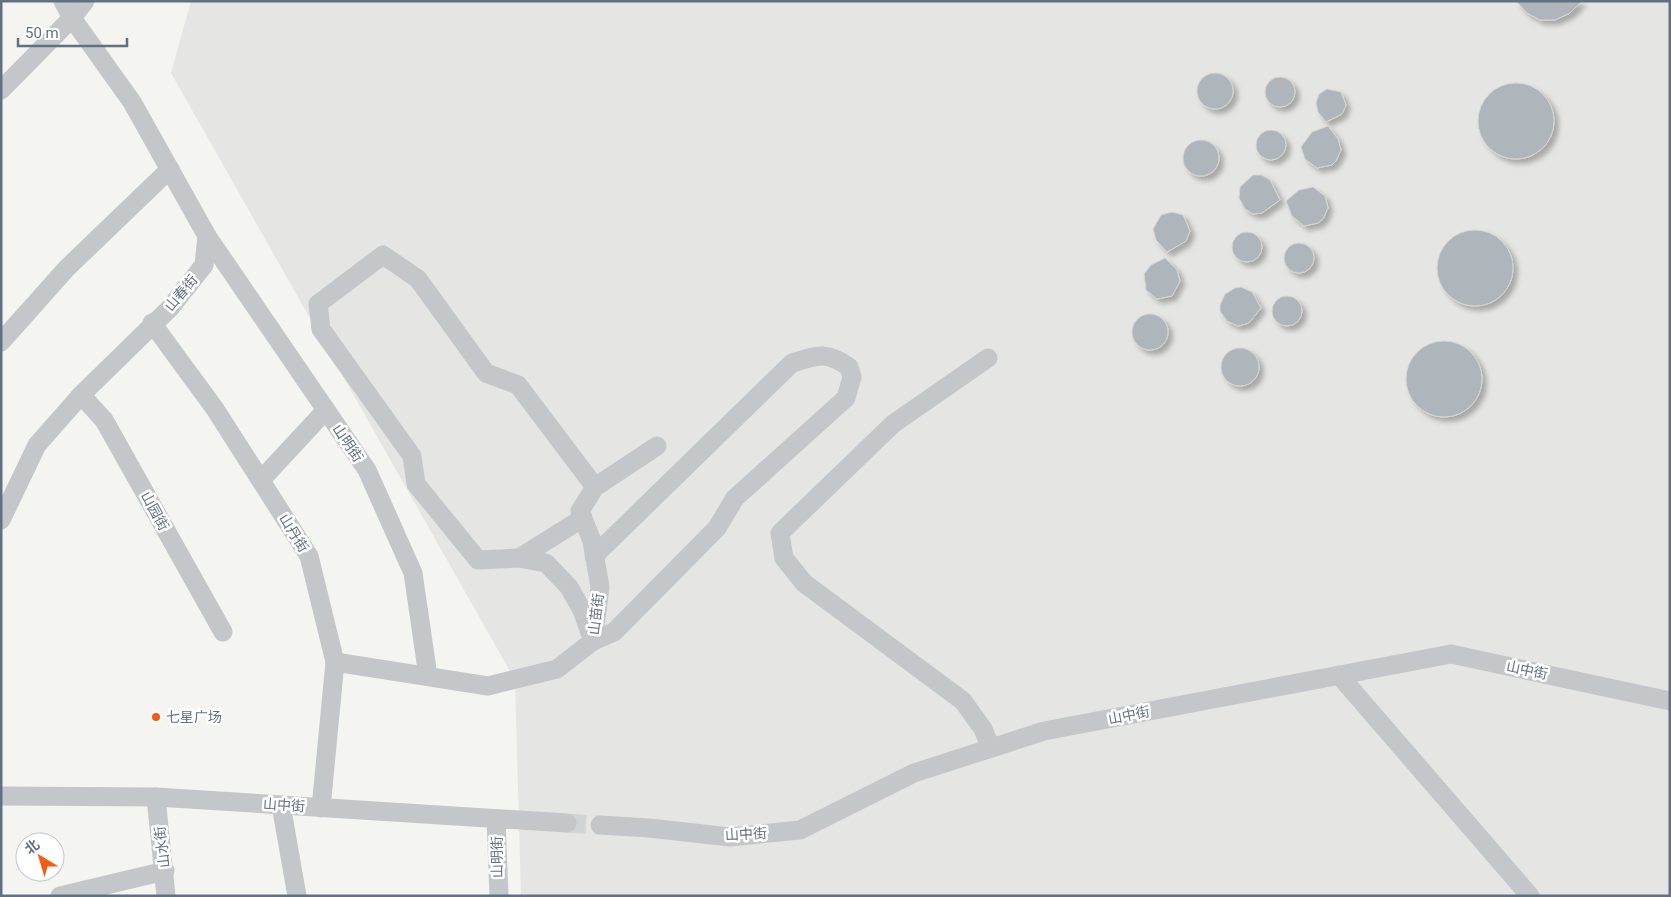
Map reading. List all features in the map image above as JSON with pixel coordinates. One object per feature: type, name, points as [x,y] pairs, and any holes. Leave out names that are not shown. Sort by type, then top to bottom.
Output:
[{"type":"street","points":[[63,1],[72,18],[132,102],[207,236]]},
{"type":"street","points":[[1,90],[72,18],[84,1]]},
{"type":"street","points":[[1,342],[67,268],[170,169]]},
{"type":"street","name":"山春街","points":[[1,520],[36,445],[81,395],[170,308],[204,265],[207,236]]},
{"type":"street","name":"山明街","points":[[207,236],[367,470],[413,573],[428,676]]},
{"type":"street","points":[[594,556],[792,363],[818,354],[835,357],[849,367],[852,377],[846,398],[735,498],[717,528],[614,632],[592,642],[582,610],[569,587],[546,563],[519,558],[478,560],[416,484],[412,456],[321,329],[318,304],[383,255],[418,279],[486,373],[518,385],[596,487]]},
{"type":"street","name":"山丹街","points":[[152,324],[215,408],[309,556],[335,662],[320,808]]},
{"type":"street","points":[[988,358],[892,424],[780,532],[784,558],[804,583],[964,701],[983,729],[991,748]]},
{"type":"street","name":"山园街","points":[[81,395],[104,420],[223,632]]},
{"type":"street","points":[[261,480],[326,410]]},
{"type":"street","points":[[519,558],[583,518],[580,511],[596,487],[657,446]]},
{"type":"street","name":"山苗街","points":[[335,662],[488,686],[557,668],[592,642],[600,587],[594,556],[583,518]]},
{"type":"street","name":"山中街","points":[[600,825],[730,837],[800,830],[914,773],[1044,731],[1451,654],[1670,701]]},
{"type":"street","points":[[1339,675],[1530,896]]},
{"type":"street","name":"山中街","points":[[1,796],[156,797],[567,823]]},
{"type":"street","name":"山水街","points":[[156,797],[165,871],[166,896]]},
{"type":"street","points":[[280,805],[298,896]]},
{"type":"street","name":"山明街","points":[[496,819],[499,896]]},
{"type":"street","points":[[60,896],[165,871]]},
{"type":"shaded area","points":[[191,1],[1670,1],[1670,896],[521,896],[515,680],[171,73]]},
{"type":"building","points":[[1516,1],[1582,1],[1570,13],[1555,20],[1540,20],[1527,13]]},
{"type":"building","points":[[1215,73],[1222,74],[1228,78],[1232,84],[1232,98],[1228,104],[1222,108],[1215,109],[1208,108],[1202,104],[1198,98],[1197,91],[1198,84],[1202,78],[1208,74]]},
{"type":"building","points":[[1280,77],[1291,81],[1295,92],[1291,103],[1280,107],[1269,103],[1265,92],[1269,81]]},
{"type":"building","points":[[1509,83],[1523,83],[1537,89],[1548,100],[1554,114],[1551,136],[1543,148],[1523,159],[1509,159],[1495,153],[1484,142],[1478,128],[1478,114],[1484,100],[1495,89]]},
{"type":"building","points":[[1327,89],[1341,92],[1346,105],[1342,114],[1326,122],[1318,112],[1316,103],[1319,94]]},
{"type":"building","points":[[1328,126],[1338,139],[1341,150],[1332,165],[1317,168],[1305,159],[1301,147],[1312,132]]},
{"type":"building","points":[[1271,130],[1282,134],[1286,145],[1282,156],[1271,160],[1260,156],[1256,145],[1260,134]]},
{"type":"building","points":[[1201,140],[1208,141],[1214,145],[1218,151],[1218,165],[1214,171],[1208,175],[1201,176],[1194,175],[1188,171],[1184,165],[1183,158],[1184,151],[1188,145],[1194,141]]},
{"type":"building","points":[[1253,175],[1262,175],[1270,180],[1280,200],[1262,213],[1253,214],[1245,209],[1239,198],[1240,187]]},
{"type":"building","points":[[1313,187],[1325,196],[1328,208],[1323,219],[1318,223],[1304,226],[1292,216],[1286,201],[1299,190]]},
{"type":"building","points":[[1172,212],[1183,215],[1190,231],[1186,241],[1167,252],[1156,240],[1153,229],[1161,215]]},
{"type":"building","points":[[1468,230],[1482,230],[1496,236],[1507,247],[1513,261],[1510,283],[1502,295],[1482,306],[1468,306],[1454,300],[1443,289],[1437,275],[1437,261],[1443,247],[1454,236]]},
{"type":"building","points":[[1247,232],[1258,236],[1262,247],[1258,258],[1247,262],[1236,258],[1232,247],[1236,236]]},
{"type":"building","points":[[1299,243],[1310,247],[1314,258],[1310,269],[1299,273],[1288,269],[1284,258],[1288,247]]},
{"type":"building","points":[[1165,258],[1177,270],[1180,281],[1172,296],[1157,299],[1146,290],[1144,274],[1151,265]]},
{"type":"building","points":[[1241,287],[1252,292],[1261,308],[1249,323],[1238,326],[1227,321],[1220,311],[1220,305],[1225,294]]},
{"type":"building","points":[[1287,296],[1298,300],[1302,311],[1298,322],[1287,326],[1276,322],[1272,311],[1276,300]]},
{"type":"building","points":[[1150,314],[1157,315],[1163,319],[1167,325],[1167,339],[1163,345],[1157,349],[1150,350],[1143,349],[1137,345],[1133,339],[1132,332],[1133,325],[1137,319],[1143,315]]},
{"type":"building","points":[[1437,341],[1451,341],[1465,347],[1476,358],[1482,372],[1479,394],[1471,406],[1451,417],[1437,417],[1423,411],[1412,400],[1406,386],[1406,372],[1412,358],[1423,347]]},
{"type":"building","points":[[1240,348],[1247,349],[1253,354],[1258,360],[1258,374],[1253,380],[1247,385],[1240,386],[1233,385],[1227,380],[1222,374],[1221,367],[1222,360],[1227,354],[1233,349]]},
{"type":"tunnel","points":[[567,823],[600,825]]},
{"type":"place","name":"七星广场","points":[[156,717]]}]
